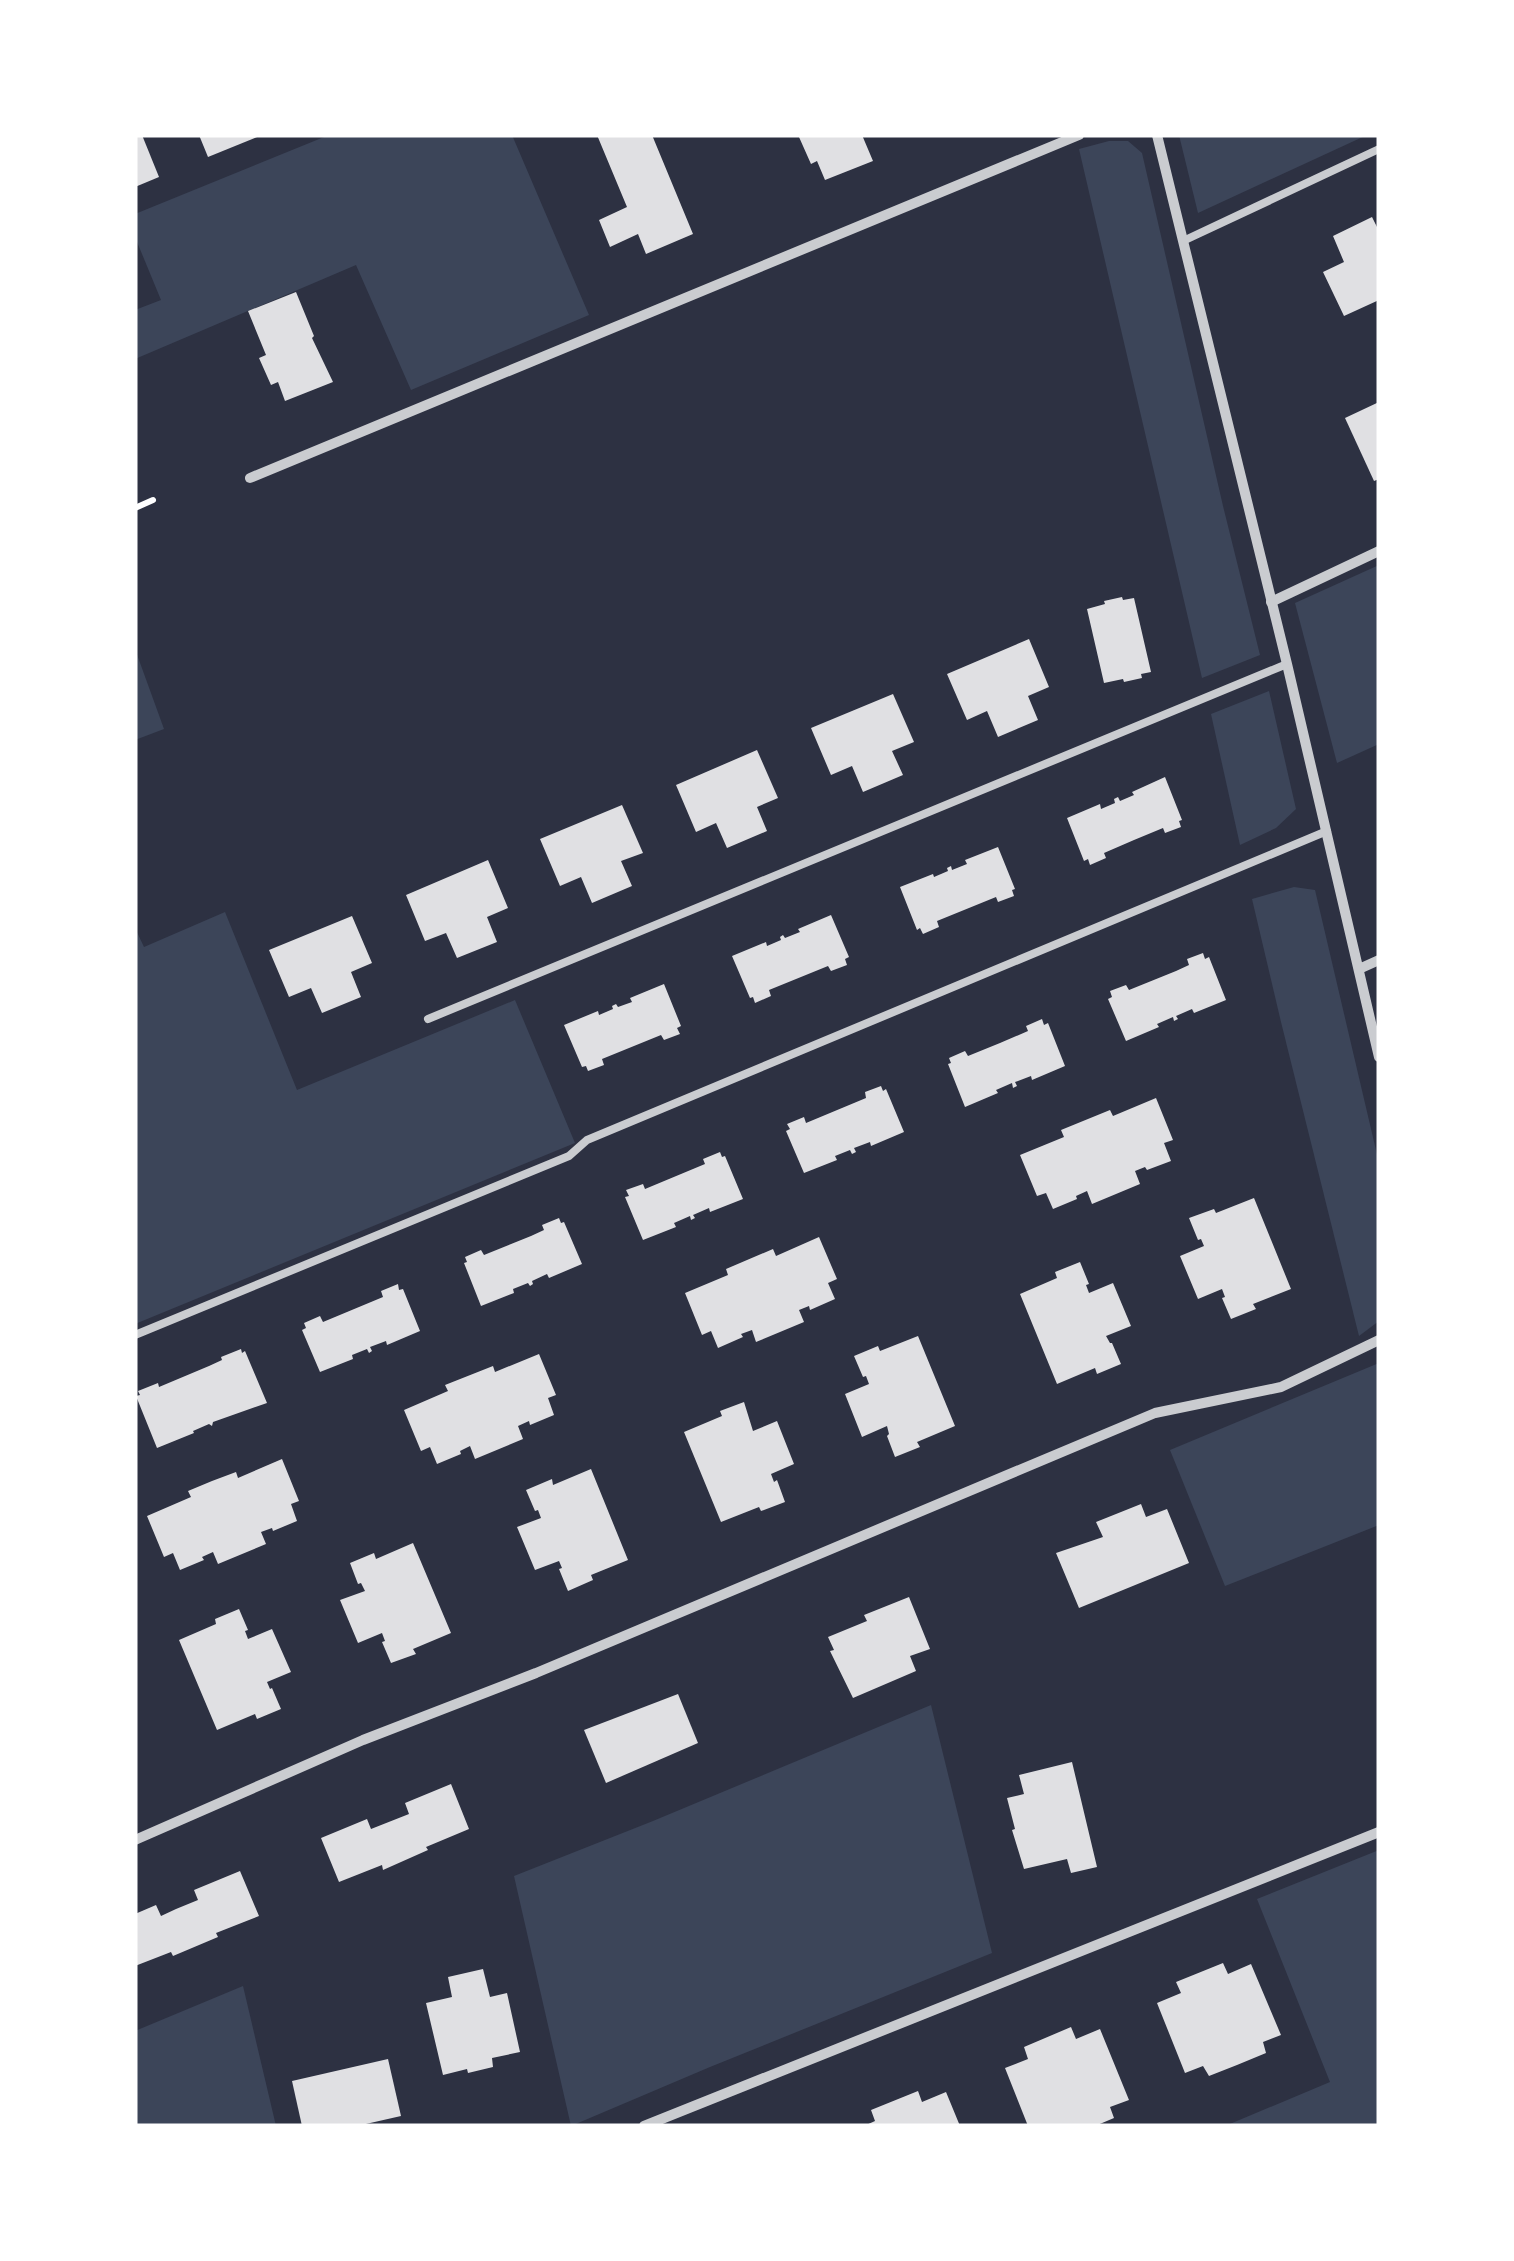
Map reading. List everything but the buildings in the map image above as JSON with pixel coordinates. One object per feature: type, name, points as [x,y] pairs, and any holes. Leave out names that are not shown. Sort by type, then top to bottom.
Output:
[{"type":"street","points":[[250,478],[1079,135]]},
{"type":"street","points":[[1157,135],[1379,1057]]},
{"type":"street","points":[[1271,602],[1379,551]]},
{"type":"street","points":[[1359,969],[1379,960]]},
{"type":"street","points":[[135,1840],[363,1740],[628,1635],[1155,1413],[1281,1388],[1379,1340]]},
{"type":"street","points":[[644,2126],[1379,1832]]},
{"type":"lane","points":[[1182,240],[1379,149]]},
{"type":"lane","points":[[428,1019],[1287,664]]},
{"type":"lane","points":[[135,1335],[569,1156],[587,1140],[1327,830]]},
{"type":"path","points":[[135,508],[153,500]]},
{"type":"shaded area","points":[[329,135],[512,135],[589,315],[411,390],[356,265],[135,359],[135,310],[161,300],[135,237],[135,214]]},
{"type":"shaded area","points":[[1179,135],[1367,135],[1198,213]]},
{"type":"shaded area","points":[[1109,141],[1128,141],[1142,153],[1260,655],[1202,678],[1079,149]]},
{"type":"shaded area","points":[[1379,565],[1379,744],[1337,763],[1295,603]]},
{"type":"shaded area","points":[[135,649],[164,729],[135,740]]},
{"type":"shaded area","points":[[1269,691],[1296,809],[1276,828],[1240,845],[1211,714]]},
{"type":"shaded area","points":[[1294,887],[1315,890],[1379,1163],[1379,1321],[1359,1336],[1252,899]]},
{"type":"shaded area","points":[[225,912],[297,1090],[515,1000],[575,1143],[135,1324],[135,928],[144,947]]},
{"type":"shaded area","points":[[1379,1363],[1379,1525],[1225,1586],[1170,1450]]},
{"type":"shaded area","points":[[931,1705],[992,1953],[571,2126],[514,1876]]},
{"type":"shaded area","points":[[1379,1850],[1379,2126],[1225,2126],[1330,2082],[1257,1899]]},
{"type":"shaded area","points":[[243,1986],[276,2126],[135,2126],[135,2031]]}]
